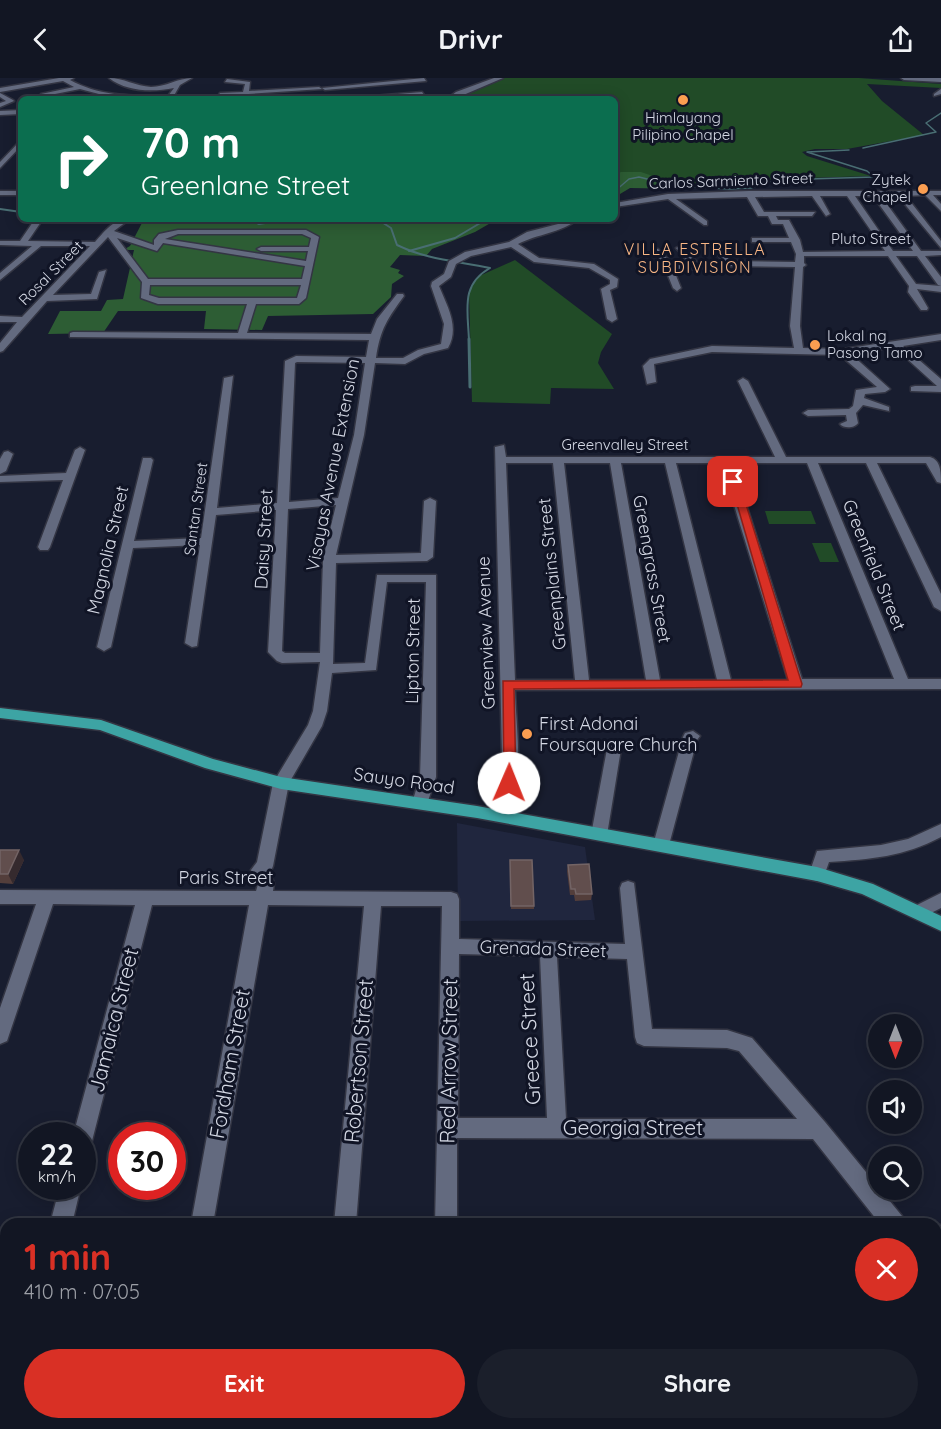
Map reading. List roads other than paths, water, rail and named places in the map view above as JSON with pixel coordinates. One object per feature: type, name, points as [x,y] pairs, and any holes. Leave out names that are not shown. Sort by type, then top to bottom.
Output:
[{"type":"main road","name":"Sauyo Road","points":[[0,713],[101,725],[210,764],[281,783],[502,816],[817,874],[867,889],[941,924]]},
{"type":"street","points":[[63,78],[78,88],[107,96]]},
{"type":"street","points":[[0,90],[71,78]]},
{"type":"street","points":[[112,78],[131,86],[178,86]]},
{"type":"street","points":[[170,96],[178,86],[189,78]]},
{"type":"street","points":[[454,96],[500,78]]},
{"type":"street","points":[[905,78],[939,79]]},
{"type":"street","points":[[16,79],[26,84]]},
{"type":"street","points":[[224,83],[247,89],[284,90],[423,79],[422,96]]},
{"type":"street","points":[[283,96],[285,83]]},
{"type":"street","points":[[352,86],[359,96]]},
{"type":"street","points":[[47,96],[43,94],[78,88]]},
{"type":"street","points":[[220,95],[247,89]]},
{"type":"street","points":[[0,95],[10,101],[0,105]]},
{"type":"street","points":[[0,113],[18,112]]},
{"type":"street","points":[[2,163],[18,145]]},
{"type":"street","points":[[2,163],[18,161]]},
{"type":"street","points":[[0,193],[18,193]]},
{"type":"street","points":[[749,193],[761,214],[812,214]]},
{"type":"street","name":"Carlos Sarmiento Street","points":[[618,204],[668,196],[749,193],[941,193]]},
{"type":"street","points":[[813,193],[826,214]]},
{"type":"street","points":[[849,193],[913,286],[912,292],[924,308]]},
{"type":"street","points":[[875,193],[941,283]]},
{"type":"street","points":[[900,193],[941,246]]},
{"type":"street","points":[[927,193],[941,209]]},
{"type":"street","points":[[668,196],[704,223]]},
{"type":"street","points":[[771,214],[775,222],[786,222],[796,240],[800,254],[795,326],[799,350]]},
{"type":"street","points":[[23,242],[37,222]]},
{"type":"street","name":"Rosal Street","points":[[0,349],[24,320],[109,232],[122,222]]},
{"type":"street","points":[[209,232],[213,222]]},
{"type":"street","points":[[372,360],[410,360],[421,352],[441,348],[448,343],[447,317],[435,286],[436,282],[448,275],[455,261],[512,244],[530,234],[568,222]]},
{"type":"street","points":[[109,232],[146,282],[144,296],[152,300],[299,301],[306,282],[315,237],[308,233],[166,234],[161,238],[157,249]]},
{"type":"street","points":[[109,232],[157,249],[312,249]]},
{"type":"street","points":[[109,232],[309,264]]},
{"type":"street","points":[[755,240],[796,240]]},
{"type":"street","points":[[0,243],[99,244]]},
{"type":"street","points":[[0,277],[41,243]]},
{"type":"street","points":[[512,244],[537,260],[594,267],[614,279],[614,285],[605,289],[612,320]]},
{"type":"street","points":[[716,245],[727,263]]},
{"type":"street","points":[[680,248],[695,265]]},
{"type":"street","points":[[656,251],[675,267],[727,263],[801,265]]},
{"type":"street","name":"Pluto Street","points":[[800,254],[941,253]]},
{"type":"street","points":[[675,267],[671,273],[677,288]]},
{"type":"street","points":[[46,298],[94,297],[103,272]]},
{"type":"street","points":[[146,282],[306,282]]},
{"type":"street","points":[[913,286],[941,289]]},
{"type":"street","name":"Visayas Avenue Extension","points":[[281,783],[285,772],[315,726],[324,694],[327,663],[329,559],[359,435],[375,337],[382,319],[400,297]]},
{"type":"street","points":[[242,334],[252,302]]},
{"type":"street","points":[[0,318],[24,320]]},
{"type":"street","points":[[73,335],[242,334],[375,337]]},
{"type":"street","points":[[651,382],[648,366],[650,362],[696,351],[721,349],[843,352],[941,336]]},
{"type":"street","points":[[896,344],[941,384]]},
{"type":"street","points":[[808,413],[851,412],[858,407],[860,392],[866,389],[885,389],[843,352]]},
{"type":"street","name":"Daisy Street","points":[[327,663],[276,656],[289,374],[292,360],[372,360]]},
{"type":"street","name":"Santan Street","points":[[192,643],[229,378]]},
{"type":"street","points":[[743,381],[782,460]]},
{"type":"street","points":[[915,389],[941,389]]},
{"type":"street","points":[[858,399],[885,409]]},
{"type":"street","points":[[845,424],[853,423],[851,412]]},
{"type":"street","points":[[44,547],[80,450]]},
{"type":"street","name":"Greenvalley Street","points":[[500,453],[558,460],[930,460],[941,480]]},
{"type":"street","name":"Greenview Avenue","points":[[500,453],[509,783],[502,816]]},
{"type":"street","points":[[0,471],[8,454]]},
{"type":"street","name":"Magnolia Street","points":[[104,647],[147,460]]},
{"type":"street","name":"Greenplains Street","points":[[558,460],[582,684]]},
{"type":"street","name":"Greengrass Street","points":[[615,460],[654,684]]},
{"type":"street","points":[[670,460],[725,684]]},
{"type":"street","points":[[726,460],[796,684]]},
{"type":"street","name":"Greenfield Street","points":[[811,460],[903,684]]},
{"type":"street","points":[[870,460],[941,607]]},
{"type":"street","points":[[0,479],[70,477]]},
{"type":"street","points":[[210,512],[342,501]]},
{"type":"street","points":[[329,559],[427,557],[430,501]]},
{"type":"street","points":[[127,545],[206,541]]},
{"type":"street","name":"Lipton Street","points":[[327,663],[372,667],[381,578],[432,578],[428,777],[420,803]]},
{"type":"street","points":[[508,685],[941,684]]},
{"type":"street","points":[[661,845],[690,737],[693,736]]},
{"type":"street","points":[[599,835],[614,749]]},
{"type":"street","name":"Fordham Street","points":[[203,1218],[261,884],[281,783]]},
{"type":"street","points":[[817,874],[822,856],[892,850],[912,845],[941,830]]},
{"type":"street","name":"Paris Street","points":[[0,897],[145,898],[261,884],[373,898],[452,899]]},
{"type":"street","points":[[628,888],[644,1037],[727,1039],[745,1044],[818,1129],[889,1218]]},
{"type":"street","points":[[0,1035],[47,897]]},
{"type":"street","name":"Jamaica Street","points":[[87,1122],[145,898]]},
{"type":"street","name":"Robertson Street","points":[[346,1218],[373,898]]},
{"type":"street","name":"Red Arrow Street","points":[[447,1218],[452,899]]},
{"type":"street","points":[[919,912],[941,900]]},
{"type":"street","name":"Grenada Street","points":[[451,946],[635,952]]},
{"type":"street","name":"Greece Street","points":[[548,948],[557,1128]]},
{"type":"street","name":"Georgia Street","points":[[448,1128],[818,1129]]},
{"type":"street","points":[[63,1218],[67,1200]]},
{"type":"waterway","points":[[863,148],[936,132],[926,123],[941,113]]},
{"type":"waterway","points":[[618,188],[629,179],[639,177],[676,186],[729,189],[751,188],[777,180],[874,177],[867,171],[807,152],[849,150]]},
{"type":"waterway","points":[[0,209],[18,212]]},
{"type":"waterway","points":[[255,222],[259,224],[271,222]]},
{"type":"waterway","points":[[382,222],[391,228],[397,245],[410,251]]},
{"type":"waterway","points":[[410,251],[455,238],[482,222]]},
{"type":"waterway","points":[[410,251],[490,268],[480,275],[470,290],[467,309],[469,341]]},
{"type":"waterway","points":[[469,339],[470,387]]},
{"type":"tunnel","points":[[257,883],[259,870]]},
{"type":"place","name":"Himlayang Pilipino Chapel","points":[[683,100]]},
{"type":"place","name":"Zytek Chapel","points":[[923,189]]},
{"type":"place","name":"Lokal ng Pasong Tamo","points":[[815,345]]},
{"type":"place","name":"First Adonai Foursquare Church","points":[[527,734]]},
{"type":"district","name":"VILLA ESTRELLA SUBDIVISION","points":[[695,258]]}]
